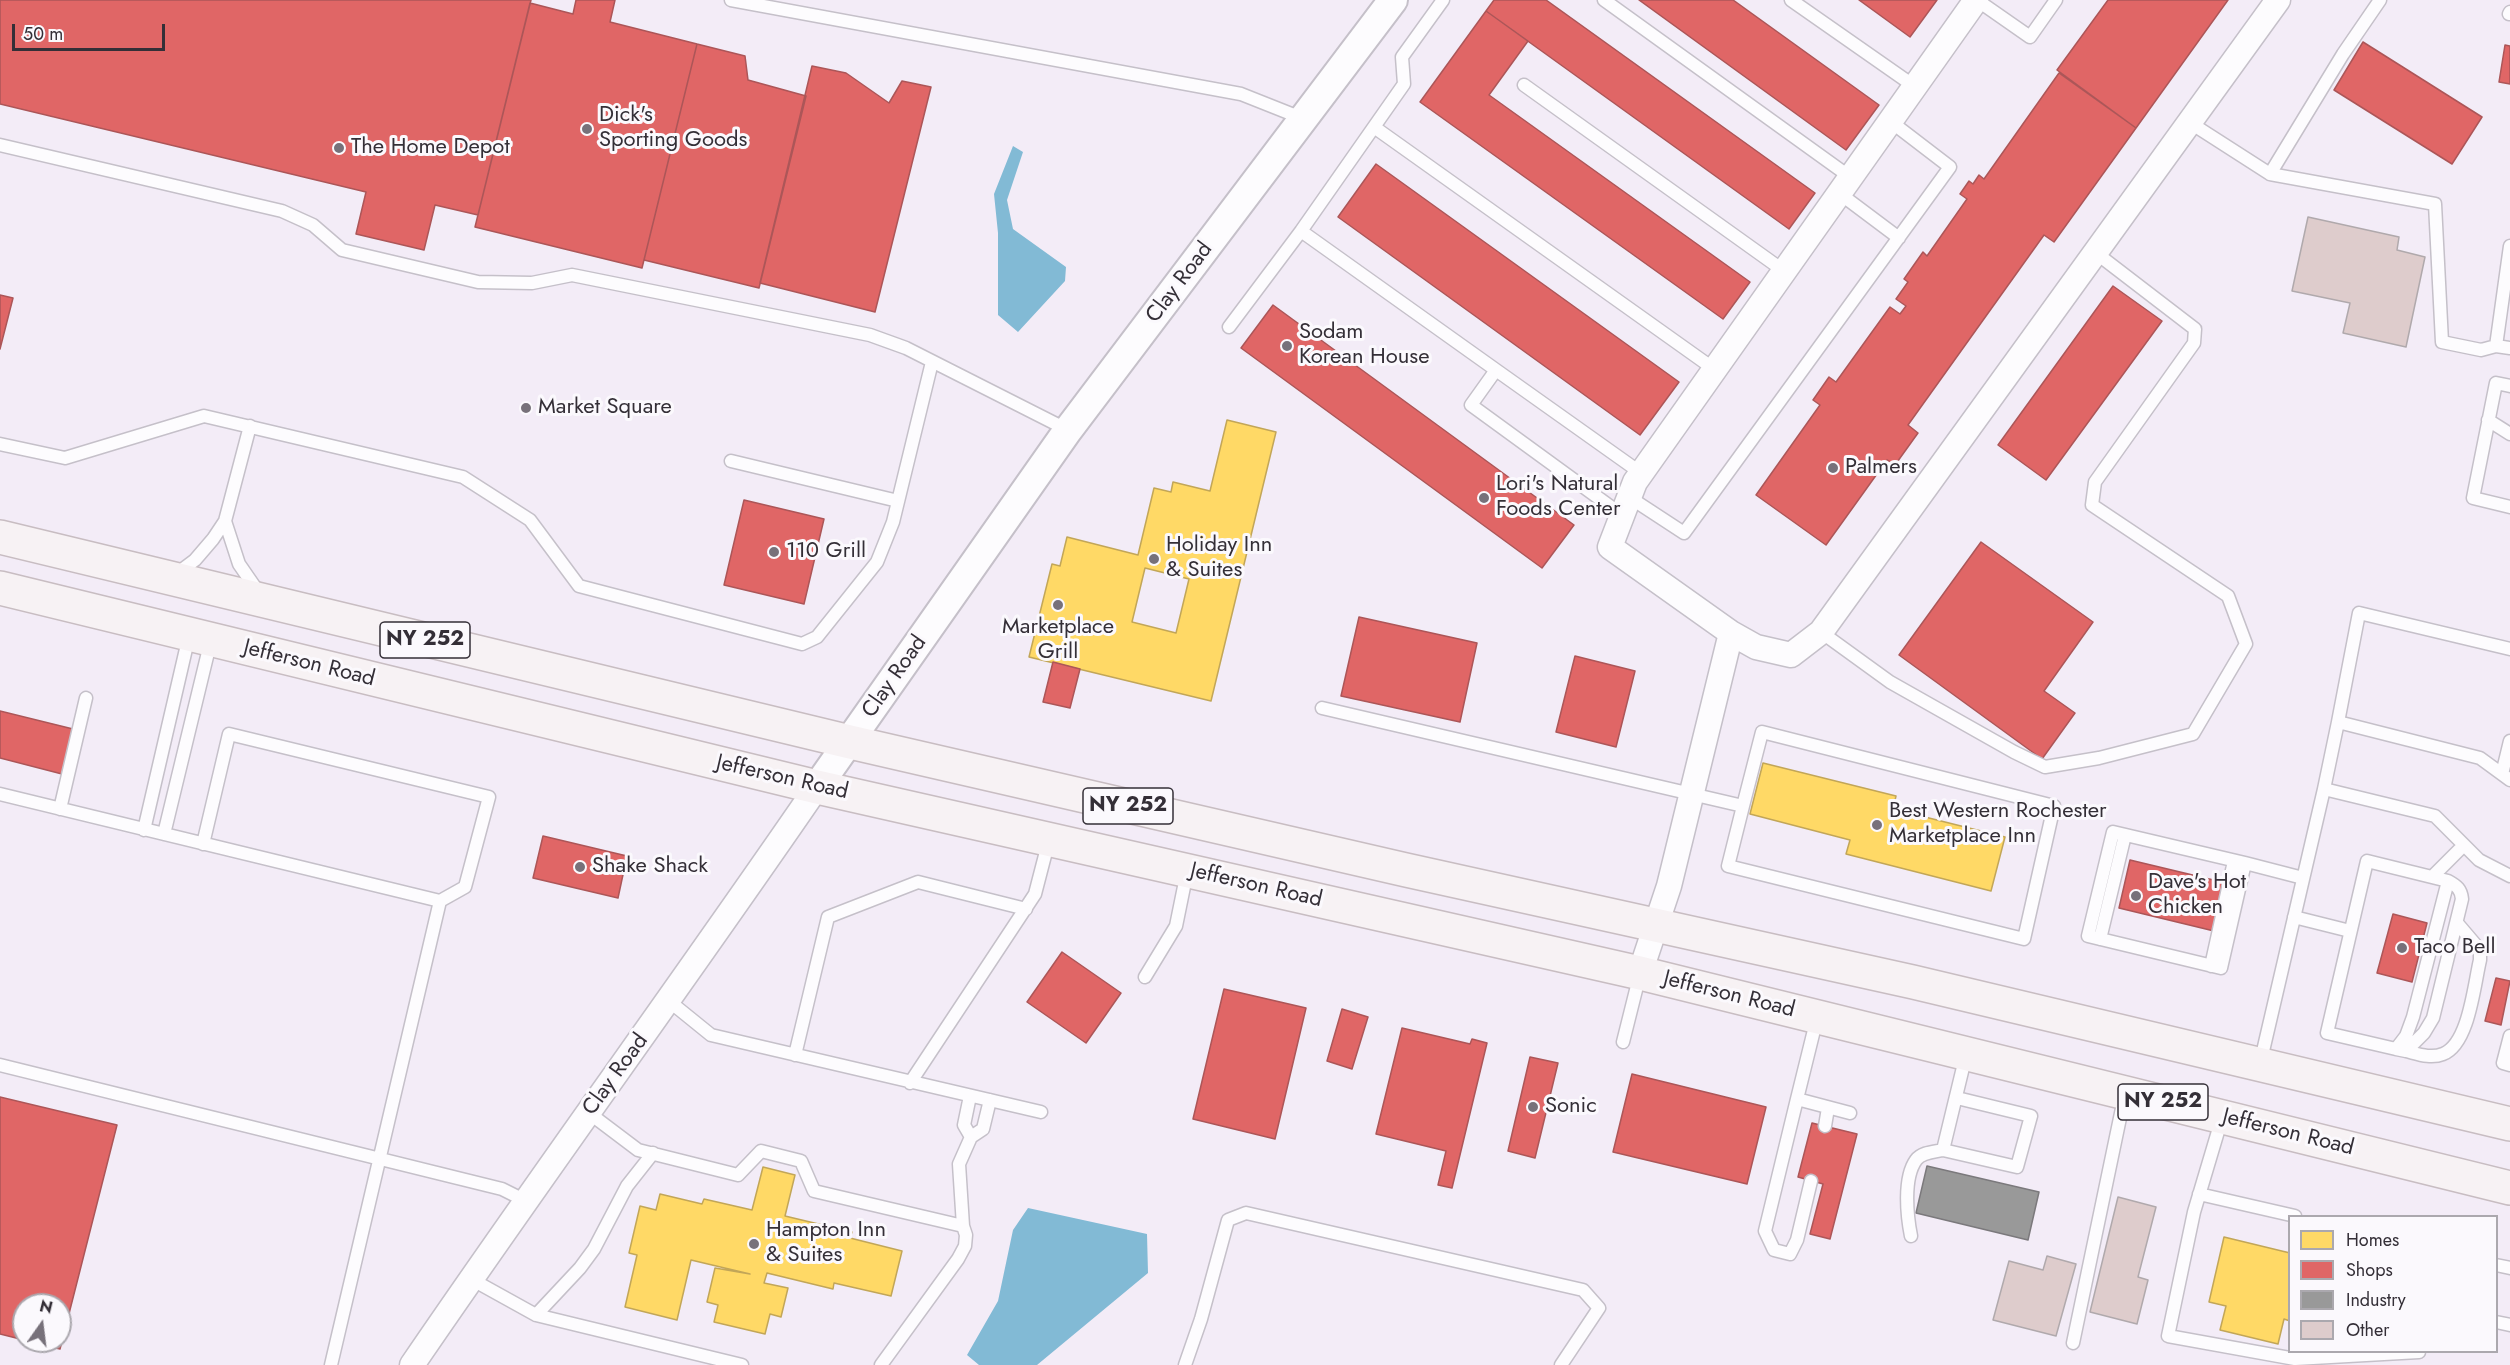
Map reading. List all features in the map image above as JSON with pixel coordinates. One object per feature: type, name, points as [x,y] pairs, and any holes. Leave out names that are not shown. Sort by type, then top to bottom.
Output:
[{"type":"main road","name":"NY 252","points":[[0,537],[850,742],[1383,865],[1913,982],[2510,1124]]},
{"type":"main road","name":"Jefferson Road","points":[[0,588],[817,787],[1640,973],[2510,1188]]},
{"type":"street","name":"Clay Road","points":[[412,1365],[1068,430],[1393,0]]},
{"type":"street","points":[[1976,0],[1641,472],[1610,547],[1731,633],[1756,647],[1791,655],[1821,632],[2278,0]]},
{"type":"street","points":[[1640,973],[1669,886],[1693,796],[1731,633]]},
{"type":"lane","points":[[731,0],[1241,94],[1305,119]]},
{"type":"lane","points":[[1229,327],[1301,231],[1404,84],[1401,57],[1443,0]]},
{"type":"lane","points":[[1604,0],[1844,185],[1899,238]]},
{"type":"lane","points":[[1791,0],[1914,86]]},
{"type":"lane","points":[[1976,0],[2030,37],[2056,0]]},
{"type":"lane","points":[[2270,174],[2343,54],[2380,0]]},
{"type":"lane","points":[[1524,85],[1784,270]]},
{"type":"lane","points":[[1496,370],[1471,405],[1625,506],[1684,533],[1950,167],[1890,121]]},
{"type":"lane","points":[[2189,122],[2270,174],[2435,204],[2442,342],[2481,350],[2496,346],[2510,348]]},
{"type":"lane","points":[[1374,127],[1714,369]]},
{"type":"lane","points":[[0,145],[282,211],[313,225],[342,250],[478,282],[532,283],[572,275],[870,335],[906,348],[1068,430]]},
{"type":"lane","points":[[1301,231],[1641,472]]},
{"type":"lane","points":[[2496,346],[2510,246]]},
{"type":"lane","points":[[1821,632],[1890,682],[2013,752],[2046,767],[2099,758],[2193,734],[2246,644],[2228,596],[2092,505],[2095,482],[2194,343],[2195,329],[2096,253]]},
{"type":"lane","points":[[0,444],[65,458],[204,416],[463,477],[530,520],[579,586],[802,644],[817,637],[877,562],[893,522],[932,362]]},
{"type":"lane","points":[[2510,386],[2496,383],[2473,498],[2510,507]]},
{"type":"lane","points":[[2488,420],[2510,434]]},
{"type":"lane","points":[[170,578],[195,560],[225,521],[250,426]]},
{"type":"lane","points":[[731,461],[898,501]]},
{"type":"lane","points":[[225,521],[239,564],[266,602]]},
{"type":"lane","points":[[2260,1065],[2324,789],[2359,613],[2510,649]]},
{"type":"lane","points":[[144,830],[200,637]]},
{"type":"lane","points":[[164,834],[200,637]]},
{"type":"lane","points":[[60,809],[86,698]]},
{"type":"lane","points":[[1322,708],[1743,806]]},
{"type":"lane","points":[[2338,722],[2480,758],[2506,777],[2510,741]]},
{"type":"lane","points":[[1762,732],[2054,806],[2024,939],[1728,866],[1743,806],[1762,732]]},
{"type":"lane","points":[[0,795],[164,834],[203,844],[440,901],[465,887],[489,797],[229,734],[203,844]]},
{"type":"lane","points":[[2324,789],[2435,816],[2479,860],[2510,876]]},
{"type":"lane","points":[[2240,862],[2221,968],[2088,936],[2113,832],[2240,862],[2303,878]]},
{"type":"lane","points":[[910,1083],[1035,894],[1049,839]]},
{"type":"lane","points":[[2433,876],[2464,845]]},
{"type":"lane","points":[[2401,1050],[2424,1033],[2433,1018],[2457,923],[2462,892],[2448,881],[2433,876],[2367,861],[2327,1033],[2401,1050],[2428,1056],[2442,1054],[2453,1048],[2464,1030],[2480,960],[2480,950],[2457,923]]},
{"type":"lane","points":[[1145,977],[1176,926],[1188,870]]},
{"type":"lane","points":[[2401,1050],[2413,1017],[2448,881]]},
{"type":"lane","points":[[795,1055],[828,917],[918,882],[1026,909]]},
{"type":"lane","points":[[332,1365],[440,901]]},
{"type":"lane","points":[[2294,917],[2350,931]]},
{"type":"lane","points":[[1623,1042],[1640,973]]},
{"type":"lane","points":[[669,1001],[711,1035],[1041,1112]]},
{"type":"lane","points":[[1811,1180],[1797,1240],[1790,1254],[1774,1250],[1765,1231],[1817,1017]]},
{"type":"lane","points":[[2510,1036],[2503,1064],[2510,1065]]},
{"type":"lane","points":[[1943,1150],[1966,1054]]},
{"type":"lane","points":[[0,1065],[502,1189],[526,1201]]},
{"type":"lane","points":[[2073,1343],[2125,1093]]},
{"type":"lane","points":[[970,1096],[964,1125],[971,1137]]},
{"type":"lane","points":[[1911,1236],[1906,1209],[1911,1176],[1916,1160],[1925,1153],[1943,1150],[2017,1167],[2031,1116],[1957,1098]]},
{"type":"lane","points":[[1797,1099],[1850,1113]]},
{"type":"lane","points":[[882,1365],[965,1246],[966,1235],[963,1226],[959,1164],[971,1137],[983,1129],[990,1100]]},
{"type":"lane","points":[[1826,1126],[1828,1108]]},
{"type":"lane","points":[[589,1113],[638,1150],[738,1175],[761,1151],[801,1161],[814,1191],[963,1226]]},
{"type":"lane","points":[[2222,1117],[2194,1212],[2168,1336],[2295,1359],[2401,1353]]},
{"type":"lane","points":[[536,1315],[580,1268],[594,1249],[627,1185],[653,1153]]},
{"type":"lane","points":[[2199,1194],[2291,1215]]},
{"type":"lane","points":[[1185,1365],[1201,1319],[1228,1220],[1246,1213],[1583,1290],[1599,1308],[1561,1365]]},
{"type":"lane","points":[[471,1279],[536,1315],[742,1365]]},
{"type":"water","points":[[1013,146],[1023,152],[1007,200],[1013,229],[1066,267],[1065,281],[1018,332],[998,315],[998,233],[994,194]]},
{"type":"water","points":[[1028,1208],[1147,1234],[1148,1273],[1037,1365],[979,1365],[967,1355],[998,1301],[1013,1230]]},
{"type":"building: Homes","name":"Holiday Inn & Suites","points":[[1227,420],[1276,432],[1211,701],[1029,657],[1052,564],[1060,566],[1067,537],[1138,555],[1154,488],[1171,492],[1173,482],[1210,491]],"holes":[[[1145,568],[1189,579],[1176,633],[1132,622]]]},
{"type":"building: Homes","name":"Best Western Rochester Marketplace Inn","points":[[1763,763],[1896,796],[1893,809],[2005,837],[1991,891],[1846,854],[1850,840],[1750,814]]},
{"type":"building: Homes","name":"Hampton Inn & Suites","points":[[763,1167],[795,1175],[785,1216],[852,1232],[850,1238],[902,1251],[891,1296],[834,1283],[833,1289],[767,1273],[764,1283],[788,1288],[781,1317],[770,1314],[765,1334],[714,1322],[718,1305],[707,1302],[715,1268],[750,1274],[691,1260],[677,1320],[625,1307],[637,1255],[629,1253],[640,1206],[656,1210],[660,1194],[702,1204],[704,1199],[752,1210]]},
{"type":"building: Homes","points":[[2224,1237],[2288,1253],[2288,1320],[2284,1319],[2278,1344],[2220,1330],[2226,1306],[2209,1302]]},
{"type":"building: Shops","name":"The Home Depot","points":[[0,0],[531,0],[478,215],[435,205],[424,250],[356,234],[366,192],[0,104]]},
{"type":"building: Shops","name":"Dick's Sporting Goods","points":[[576,0],[615,0],[610,22],[697,44],[642,268],[475,227],[530,3],[573,14]]},
{"type":"building: Shops","points":[[1494,0],[1546,0],[1815,193],[1789,229],[1486,11]]},
{"type":"building: Shops","points":[[1639,0],[1733,0],[1879,105],[1846,150]]},
{"type":"building: Shops","points":[[1859,0],[1937,0],[1910,37]]},
{"type":"building: Shops","points":[[2108,0],[2228,0],[2136,128],[2057,70]]},
{"type":"building: Shops","points":[[1486,11],[1528,41],[1489,95],[1750,282],[1723,319],[1420,102]]},
{"type":"building: Shops","points":[[2363,42],[2482,117],[2452,164],[2334,90]]},
{"type":"building: Shops","points":[[697,44],[745,56],[748,80],[806,96],[759,288],[644,260]]},
{"type":"building: Shops","points":[[2505,45],[2510,46],[2510,84],[2499,82]]},
{"type":"building: Shops","points":[[812,66],[846,73],[889,103],[902,81],[931,87],[875,312],[760,283]]},
{"type":"building: Shops","points":[[2059,73],[2136,128],[2054,242],[2044,235],[1908,425],[1918,433],[1895,465],[1887,460],[1826,545],[1756,495],[1820,405],[1813,400],[1829,377],[1836,382],[1890,307],[1900,314],[1906,306],[1896,299],[1908,282],[1904,279],[1923,252],[1927,256],[1967,199],[1960,194],[1969,181],[1973,184],[1979,175],[1984,179]]},
{"type":"building: Shops","points":[[1376,164],[1679,382],[1640,435],[1338,217]]},
{"type":"building: Shops","points":[[2113,286],[2162,321],[2046,480],[1998,445]]},
{"type":"building: Shops","points":[[0,295],[13,298],[0,349]]},
{"type":"building: Shops","points":[[1273,305],[1574,525],[1542,568],[1241,348]]},
{"type":"building: Shops","name":"110 Grill","points":[[744,500],[824,519],[804,604],[724,585]]},
{"type":"building: Shops","points":[[1981,542],[2093,622],[2044,691],[2075,713],[2042,759],[1899,655]]},
{"type":"building: Shops","points":[[1359,617],[1477,643],[1460,722],[1341,696]]},
{"type":"building: Shops","points":[[1575,656],[1635,671],[1616,747],[1556,732]]},
{"type":"building: Shops","points":[[1053,662],[1080,669],[1070,708],[1043,702]]},
{"type":"building: Shops","points":[[0,711],[73,729],[62,774],[0,758]]},
{"type":"building: Shops","name":"Shake Shack","points":[[543,836],[627,856],[618,898],[533,878]]},
{"type":"building: Shops","points":[[2130,860],[2226,883],[2214,931],[2119,908]]},
{"type":"building: Shops","name":"Taco Bell","points":[[2393,914],[2427,923],[2412,982],[2377,973]]},
{"type":"building: Shops","points":[[1062,952],[1121,993],[1086,1043],[1027,1002]]},
{"type":"building: Shops","points":[[2496,978],[2510,981],[2501,1025],[2485,1021]]},
{"type":"building: Shops","points":[[1224,989],[1306,1008],[1275,1139],[1193,1119]]},
{"type":"building: Shops","points":[[1342,1009],[1368,1017],[1352,1069],[1327,1061]]},
{"type":"building: Shops","points":[[1402,1028],[1470,1044],[1472,1039],[1487,1043],[1452,1188],[1438,1185],[1446,1151],[1376,1134]]},
{"type":"building: Shops","name":"Sonic","points":[[1530,1057],[1558,1063],[1535,1158],[1508,1151]]},
{"type":"building: Shops","points":[[1632,1074],[1766,1107],[1747,1184],[1613,1152]]},
{"type":"building: Shops","points":[[0,1097],[117,1125],[72,1302],[72,1293],[12,1293],[12,1337],[0,1334]]},
{"type":"building: Shops","points":[[1812,1123],[1857,1134],[1830,1239],[1810,1234],[1823,1184],[1798,1177]]},
{"type":"building: Industry","points":[[1927,1166],[2039,1192],[2028,1240],[1916,1213]]},
{"type":"building: Other","points":[[2308,217],[2399,237],[2397,250],[2425,257],[2406,347],[2343,333],[2350,303],[2292,291]]},
{"type":"building: Other","points":[[2118,1197],[2156,1207],[2138,1277],[2148,1280],[2137,1324],[2090,1312]]},
{"type":"building: Other","points":[[2047,1256],[2076,1264],[2056,1336],[1993,1320],[2009,1261],[2043,1270]]},
{"type":"place","name":"Dick's Sporting Goods","points":[[587,129]]},
{"type":"place","name":"The Home Depot","points":[[339,148]]},
{"type":"place","name":"Sodam Korean House","points":[[1287,346]]},
{"type":"place","name":"Market Square","points":[[526,408]]},
{"type":"place","name":"Palmers","points":[[1833,468]]},
{"type":"place","name":"Lori's Natural Foods Center","points":[[1484,498]]},
{"type":"place","name":"110 Grill","points":[[774,552]]},
{"type":"place","name":"Holiday Inn & Suites","points":[[1154,559]]},
{"type":"place","name":"Marketplace Grill","points":[[1058,605]]},
{"type":"place","name":"Best Western Rochester Marketplace Inn","points":[[1877,825]]},
{"type":"place","name":"Shake Shack","points":[[580,867]]},
{"type":"place","name":"Dave's Hot Chicken","points":[[2136,896]]},
{"type":"place","name":"Taco Bell","points":[[2402,948]]},
{"type":"place","name":"Sonic","points":[[1533,1107]]},
{"type":"place","name":"Hampton Inn & Suites","points":[[754,1244]]}]
